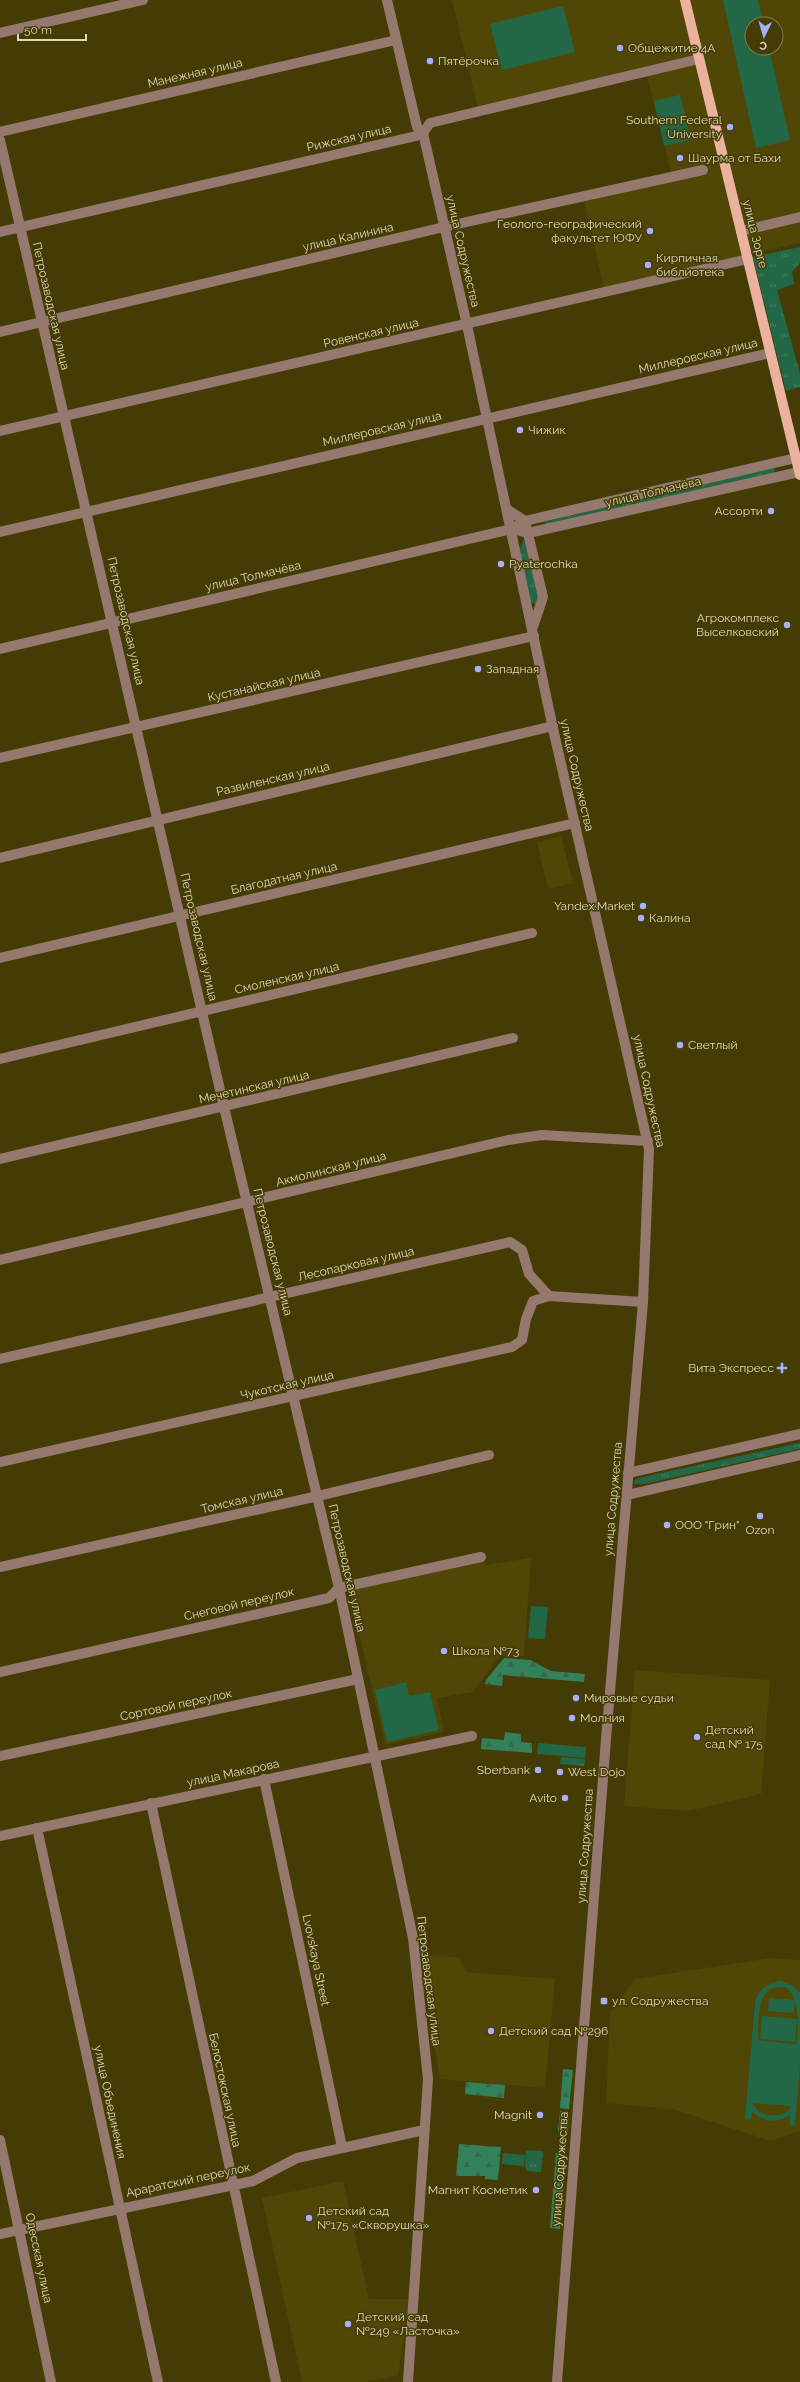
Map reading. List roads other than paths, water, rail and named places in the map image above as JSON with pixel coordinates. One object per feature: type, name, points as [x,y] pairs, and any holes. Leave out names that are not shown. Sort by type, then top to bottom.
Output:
[{"type":"main road","name":"улица Зорге","points":[[685,0],[800,473]]},
{"type":"street","points":[[0,33],[143,0]]},
{"type":"street","name":"улица Содружества","points":[[387,0],[417,127],[423,133],[468,325],[553,726],[648,1141],[650,1166],[643,1302],[628,1473],[557,2382]]},
{"type":"street","name":"Манежная улица","points":[[0,132],[396,40]]},
{"type":"street","name":"Рижская улица","points":[[0,232],[423,133],[430,123],[699,59]]},
{"type":"street","name":"Петрозаводская улица","points":[[0,140],[63,416],[113,622],[224,1107],[318,1496],[413,1938],[414,1969],[428,2067],[408,2382]]},
{"type":"street","name":"улица Калинина","points":[[0,332],[444,227],[703,170]]},
{"type":"street","points":[[741,231],[800,216]]},
{"type":"street","name":"Ровенская улица","points":[[0,431],[468,325],[748,259]]},
{"type":"street","name":"Миллеровская улица","points":[[0,532],[770,353]]},
{"type":"street","name":"улица Толмачёва","points":[[0,649],[512,530],[525,521],[796,458]]},
{"type":"street","name":"улица Толмачёва","points":[[512,530],[528,533],[800,473]]},
{"type":"street","points":[[508,510],[525,521]]},
{"type":"street","name":"улица Содружества","points":[[525,521],[543,597],[534,633]]},
{"type":"street","name":"Кустанайская улица","points":[[0,758],[534,633]]},
{"type":"street","name":"Развиленская улица","points":[[0,858],[553,726]]},
{"type":"street","name":"Благодатная улица","points":[[0,958],[575,823]]},
{"type":"street","name":"Смоленская улица","points":[[0,1059],[532,933]]},
{"type":"street","name":"Мечетинская улица","points":[[0,1159],[513,1038]]},
{"type":"street","name":"Акмолинская улица","points":[[0,1260],[247,1203],[508,1140],[542,1135],[648,1141]]},
{"type":"street","name":"Лесопарковая улица","points":[[0,1359],[510,1242],[522,1250],[529,1274],[549,1296]]},
{"type":"street","points":[[549,1296],[643,1302]]},
{"type":"street","name":"Чукотская улица","points":[[0,1462],[512,1347],[522,1340],[526,1319],[533,1301],[549,1296]]},
{"type":"street","points":[[628,1473],[800,1434]]},
{"type":"street","name":"Томская улица","points":[[0,1567],[318,1496],[489,1455]]},
{"type":"street","points":[[627,1495],[800,1455]]},
{"type":"street","name":"Снеговой переулок","points":[[0,1672],[329,1598],[339,1588],[481,1557]]},
{"type":"street","name":"Сортовой переулок","points":[[0,1756],[358,1679]]},
{"type":"street","name":"улица Макарова","points":[[0,1836],[472,1736]]},
{"type":"street","name":"Lvovskaya Street","points":[[264,1779],[342,2147]]},
{"type":"street","name":"Белостокская улица","points":[[151,1804],[232,2186],[276,2382]]},
{"type":"street","name":"улица Объединения","points":[[37,1828],[158,2382]]},
{"type":"street","name":"Араратский переулок","points":[[0,2234],[253,2181],[297,2158],[424,2130]]},
{"type":"street","name":"Одесская улица","points":[[0,2140],[20,2230],[50,2382]]},
{"type":"place","name":"Общежитие 4А","points":[[620,48]]},
{"type":"place","name":"Пятёрочка","points":[[430,61]]},
{"type":"place","name":"Southern Federal University","points":[[730,127]]},
{"type":"place","name":"Шаурма от Бахи","points":[[680,158]]},
{"type":"place","name":"Геолого-географический факультет ЮФУ","points":[[650,231]]},
{"type":"place","name":"Кирпичная библиотека","points":[[648,265]]},
{"type":"place","name":"Чижик","points":[[520,430]]},
{"type":"place","name":"Ассорти","points":[[771,511]]},
{"type":"place","name":"Pyaterochka","points":[[501,564]]},
{"type":"place","name":"Агрокомплекс Выселковский","points":[[787,625]]},
{"type":"place","name":"Западная","points":[[478,669]]},
{"type":"place","name":"Yandex.Market","points":[[643,906]]},
{"type":"place","name":"Калина","points":[[641,918]]},
{"type":"place","name":"Светлый","points":[[680,1045]]},
{"type":"place","name":"Вита Экспресс","points":[[782,1368]]},
{"type":"place","name":"Ozon","points":[[760,1516]]},
{"type":"place","name":"ООО \"Грин\"","points":[[667,1525]]},
{"type":"place","name":"Школа №73","points":[[444,1651]]},
{"type":"place","name":"Мировые судьи","points":[[576,1698]]},
{"type":"place","name":"Молния","points":[[572,1718]]},
{"type":"place","name":"Детский сад № 175","points":[[697,1737]]},
{"type":"place","name":"Sberbank","points":[[538,1770]]},
{"type":"place","name":"West Dojo","points":[[560,1772]]},
{"type":"place","name":"Avito","points":[[565,1798]]},
{"type":"place","name":"ул. Содружества","points":[[604,2001]]},
{"type":"place","name":"Детский сад №296","points":[[491,2031]]},
{"type":"place","name":"Magnit","points":[[540,2115]]},
{"type":"place","name":"Магнит Косметик","points":[[536,2190]]},
{"type":"place","name":"Детский сад №175 «Скворушка»","points":[[309,2218]]},
{"type":"place","name":"Детский сад №249 «Ласточка»","points":[[348,2324]]}]
